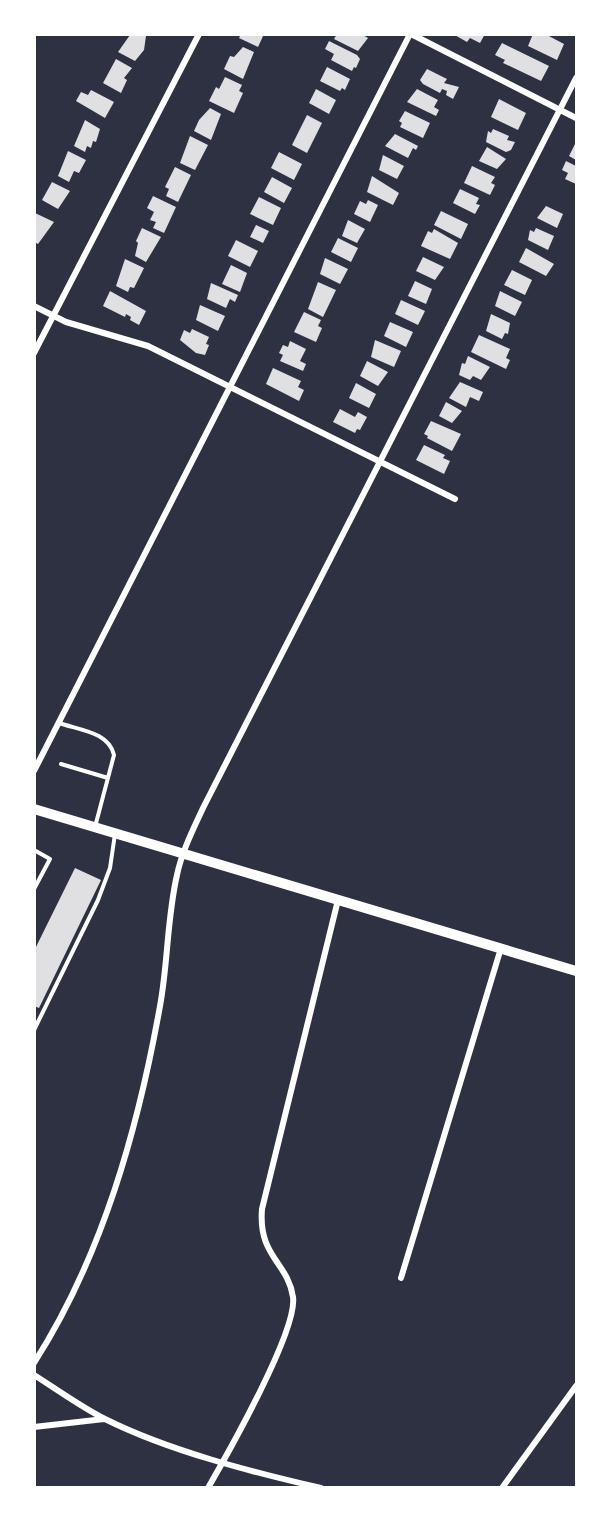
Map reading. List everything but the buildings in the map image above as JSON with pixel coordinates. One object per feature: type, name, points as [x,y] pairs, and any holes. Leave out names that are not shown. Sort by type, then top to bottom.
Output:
[{"type":"main road","points":[[36,813],[95,827],[576,971]]},
{"type":"street","points":[[34,352],[199,34]]},
{"type":"street","points":[[34,771],[410,34],[576,118]]},
{"type":"street","points":[[34,1364],[84,1271],[132,1130],[160,1006],[176,876],[183,853],[203,808],[576,78]]},
{"type":"street","points":[[34,306],[73,325],[148,346],[455,499]]},
{"type":"street","points":[[208,1488],[253,1405],[293,1311],[292,1290],[264,1239],[262,1209],[338,900]]},
{"type":"street","points":[[401,1278],[501,948]]},
{"type":"street","points":[[34,1376],[105,1419],[222,1462],[321,1488]]},
{"type":"street","points":[[502,1488],[576,1386]]},
{"type":"street","points":[[34,1427],[105,1419]]},
{"type":"lane","points":[[58,722],[104,738],[112,745],[114,755],[95,827]]},
{"type":"lane","points":[[61,764],[108,778]]},
{"type":"lane","points":[[34,1030],[44,1014],[98,900],[110,868],[115,833]]},
{"type":"lane","points":[[34,850],[50,859],[34,889]]}]
